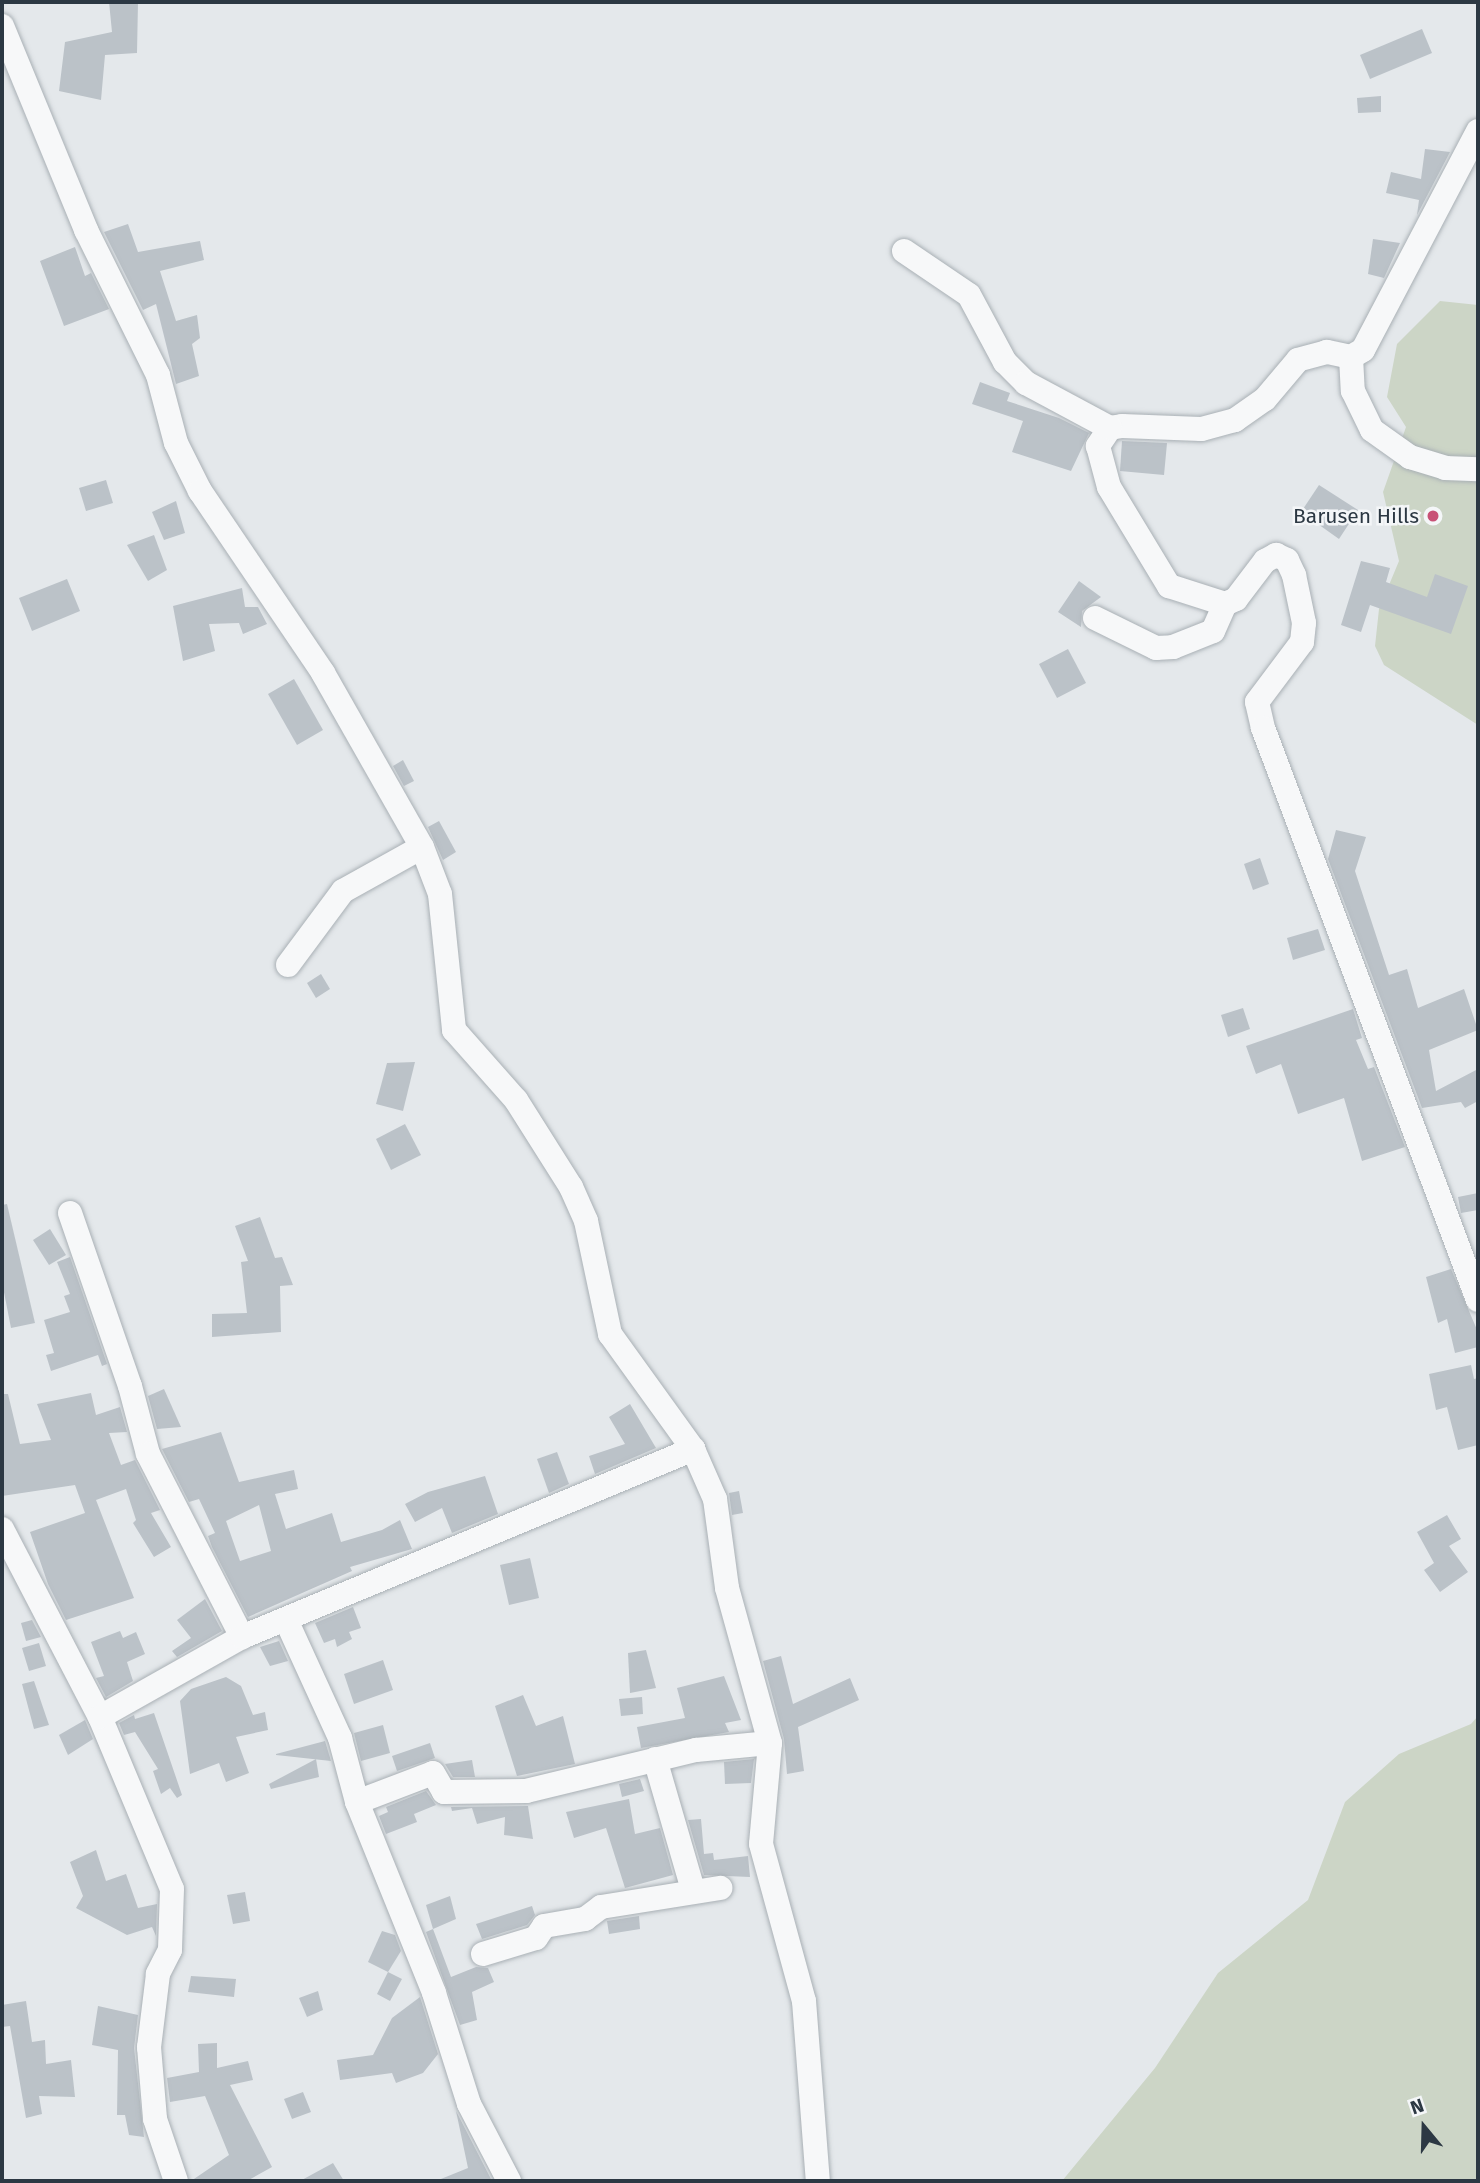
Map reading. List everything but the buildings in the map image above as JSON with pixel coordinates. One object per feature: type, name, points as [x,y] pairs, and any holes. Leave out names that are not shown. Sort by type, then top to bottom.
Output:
[{"type":"street","points":[[2,26],[86,230],[158,375],[176,443],[200,491],[323,673],[422,847],[440,894],[454,1030],[516,1100],[570,1186],[589,1233],[610,1334],[693,1449],[715,1499],[727,1588],[770,1743],[761,1844],[804,2001],[818,2181]]},
{"type":"street","points":[[904,251],[969,295],[1005,362],[1026,383],[1110,428],[1220,426],[1265,399],[1298,360],[1327,352],[1351,357],[1363,350],[1394,297],[1478,131]]},
{"type":"street","points":[[1351,357],[1353,391],[1373,430],[1410,457],[1445,468],[1478,469]]},
{"type":"street","points":[[1110,428],[1102,435],[1098,456],[1109,487],[1160,578],[1169,586],[1225,604],[1236,598],[1265,561],[1276,555],[1287,560],[1304,622],[1303,642],[1269,680],[1257,702],[1263,729],[1478,1300]]},
{"type":"street","points":[[1096,618],[1156,648],[1173,647],[1213,631],[1221,621],[1225,604]]},
{"type":"street","points":[[288,965],[343,891],[422,847]]},
{"type":"street","points":[[70,1213],[130,1386],[148,1454],[242,1637]]},
{"type":"street","points":[[100,1717],[242,1637],[287,1622],[693,1449]]},
{"type":"street","points":[[2,1529],[100,1717],[172,1889],[170,1950],[158,1974],[149,2047],[155,2119],[176,2181]]},
{"type":"street","points":[[287,1622],[340,1738],[357,1802],[434,1993],[469,2104],[509,2181]]},
{"type":"street","points":[[357,1802],[433,1773],[444,1792],[526,1791],[560,1786],[654,1759],[770,1743]]},
{"type":"street","points":[[654,1759],[693,1890]]},
{"type":"street","points":[[483,1955],[536,1938],[544,1926],[585,1919],[601,1908],[693,1890],[720,1888]]},
{"type":"green space","name":"Barusen Hills","points":[[1440,301],[1478,305],[1478,725],[1384,665],[1375,646],[1379,609],[1399,561],[1383,492],[1406,427],[1387,397],[1397,344]]},
{"type":"green space","points":[[1478,1716],[1478,2181],[1062,2181],[1155,2068],[1218,1973],[1308,1900],[1345,1802],[1399,1754],[1471,1724]]},
{"type":"place","name":"Barusen Hills","points":[[1433,516]]}]
